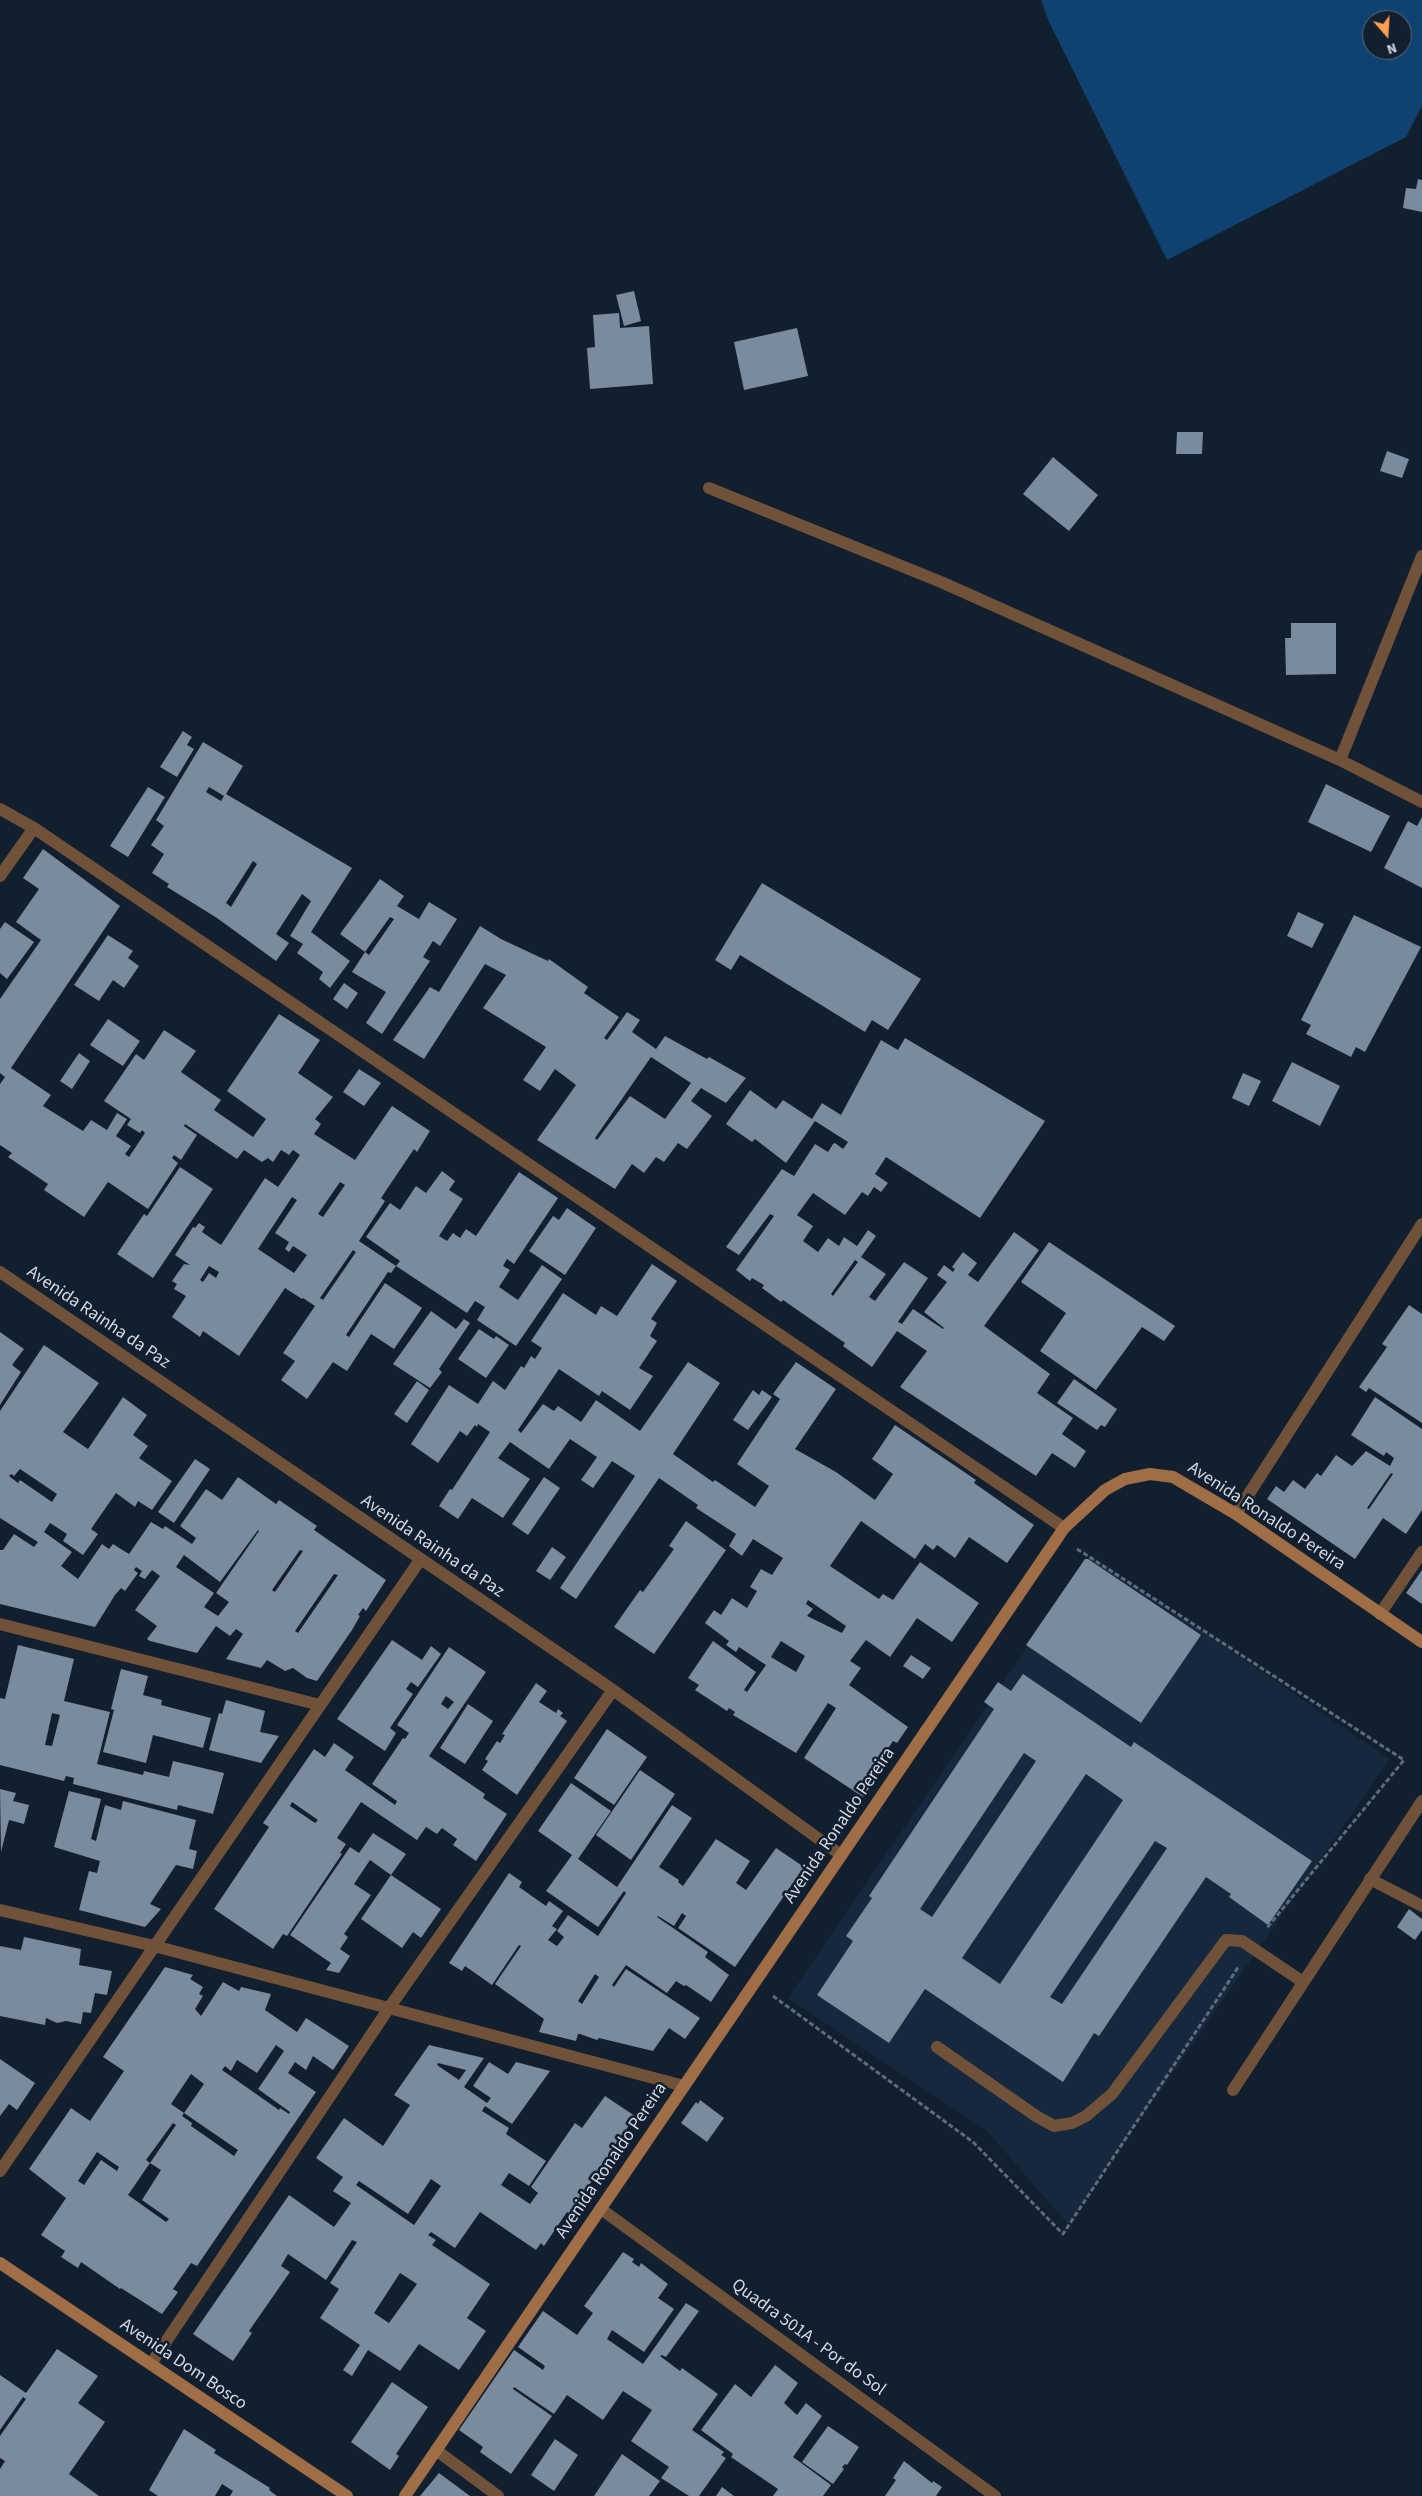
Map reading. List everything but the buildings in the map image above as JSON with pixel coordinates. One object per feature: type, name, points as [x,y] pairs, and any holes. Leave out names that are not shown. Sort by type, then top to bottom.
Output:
[{"type":"street","points":[[708,488],[941,582],[1340,760],[1422,802]]},
{"type":"street","points":[[1340,760],[1422,556]]},
{"type":"street","points":[[0,809],[34,828],[1061,1532]]},
{"type":"street","points":[[0,876],[34,828]]},
{"type":"street","points":[[1236,1514],[1422,1224]]},
{"type":"street","name":"Avenida Rainha da Paz","points":[[0,1272],[612,1690],[841,1855]]},
{"type":"street","name":"Avenida Ronaldo Pereira","points":[[405,2496],[1061,1532],[1105,1490],[1125,1479],[1150,1474],[1173,1477],[1236,1514],[1422,1642]]},
{"type":"street","points":[[1380,1614],[1422,1552]]},
{"type":"street","points":[[0,2171],[420,1560]]},
{"type":"street","points":[[0,1624],[320,1705]]},
{"type":"street","points":[[151,2364],[390,2008],[612,1690]]},
{"type":"street","points":[[1233,2090],[1422,1801]]},
{"type":"street","points":[[1370,1879],[1422,1906]]},
{"type":"street","points":[[0,1910],[154,1946],[684,2086]]},
{"type":"street","points":[[937,2047],[1036,2116],[1054,2126],[1072,2123],[1086,2116],[1112,2094],[1221,1944],[1234,1938],[1251,1947],[1303,1982]]},
{"type":"street","name":"Quadra 501A - Por do Sol","points":[[600,2209],[995,2496]]},
{"type":"street","name":"Avenida Dom Bosco","points":[[0,2263],[347,2496]]},
{"type":"street","points":[[436,2450],[498,2496]]},
{"type":"path","points":[[754,1983],[973,2142],[1063,2234],[1251,1947],[1404,1760],[1061,1532]]},
{"type":"shaded area","points":[[1041,0],[1422,0],[1422,106],[1406,137],[1167,260],[1049,22]]},
{"type":"shaded area","points":[[1090,1555],[1390,1759],[1068,2224],[986,2130],[788,1998]]}]
